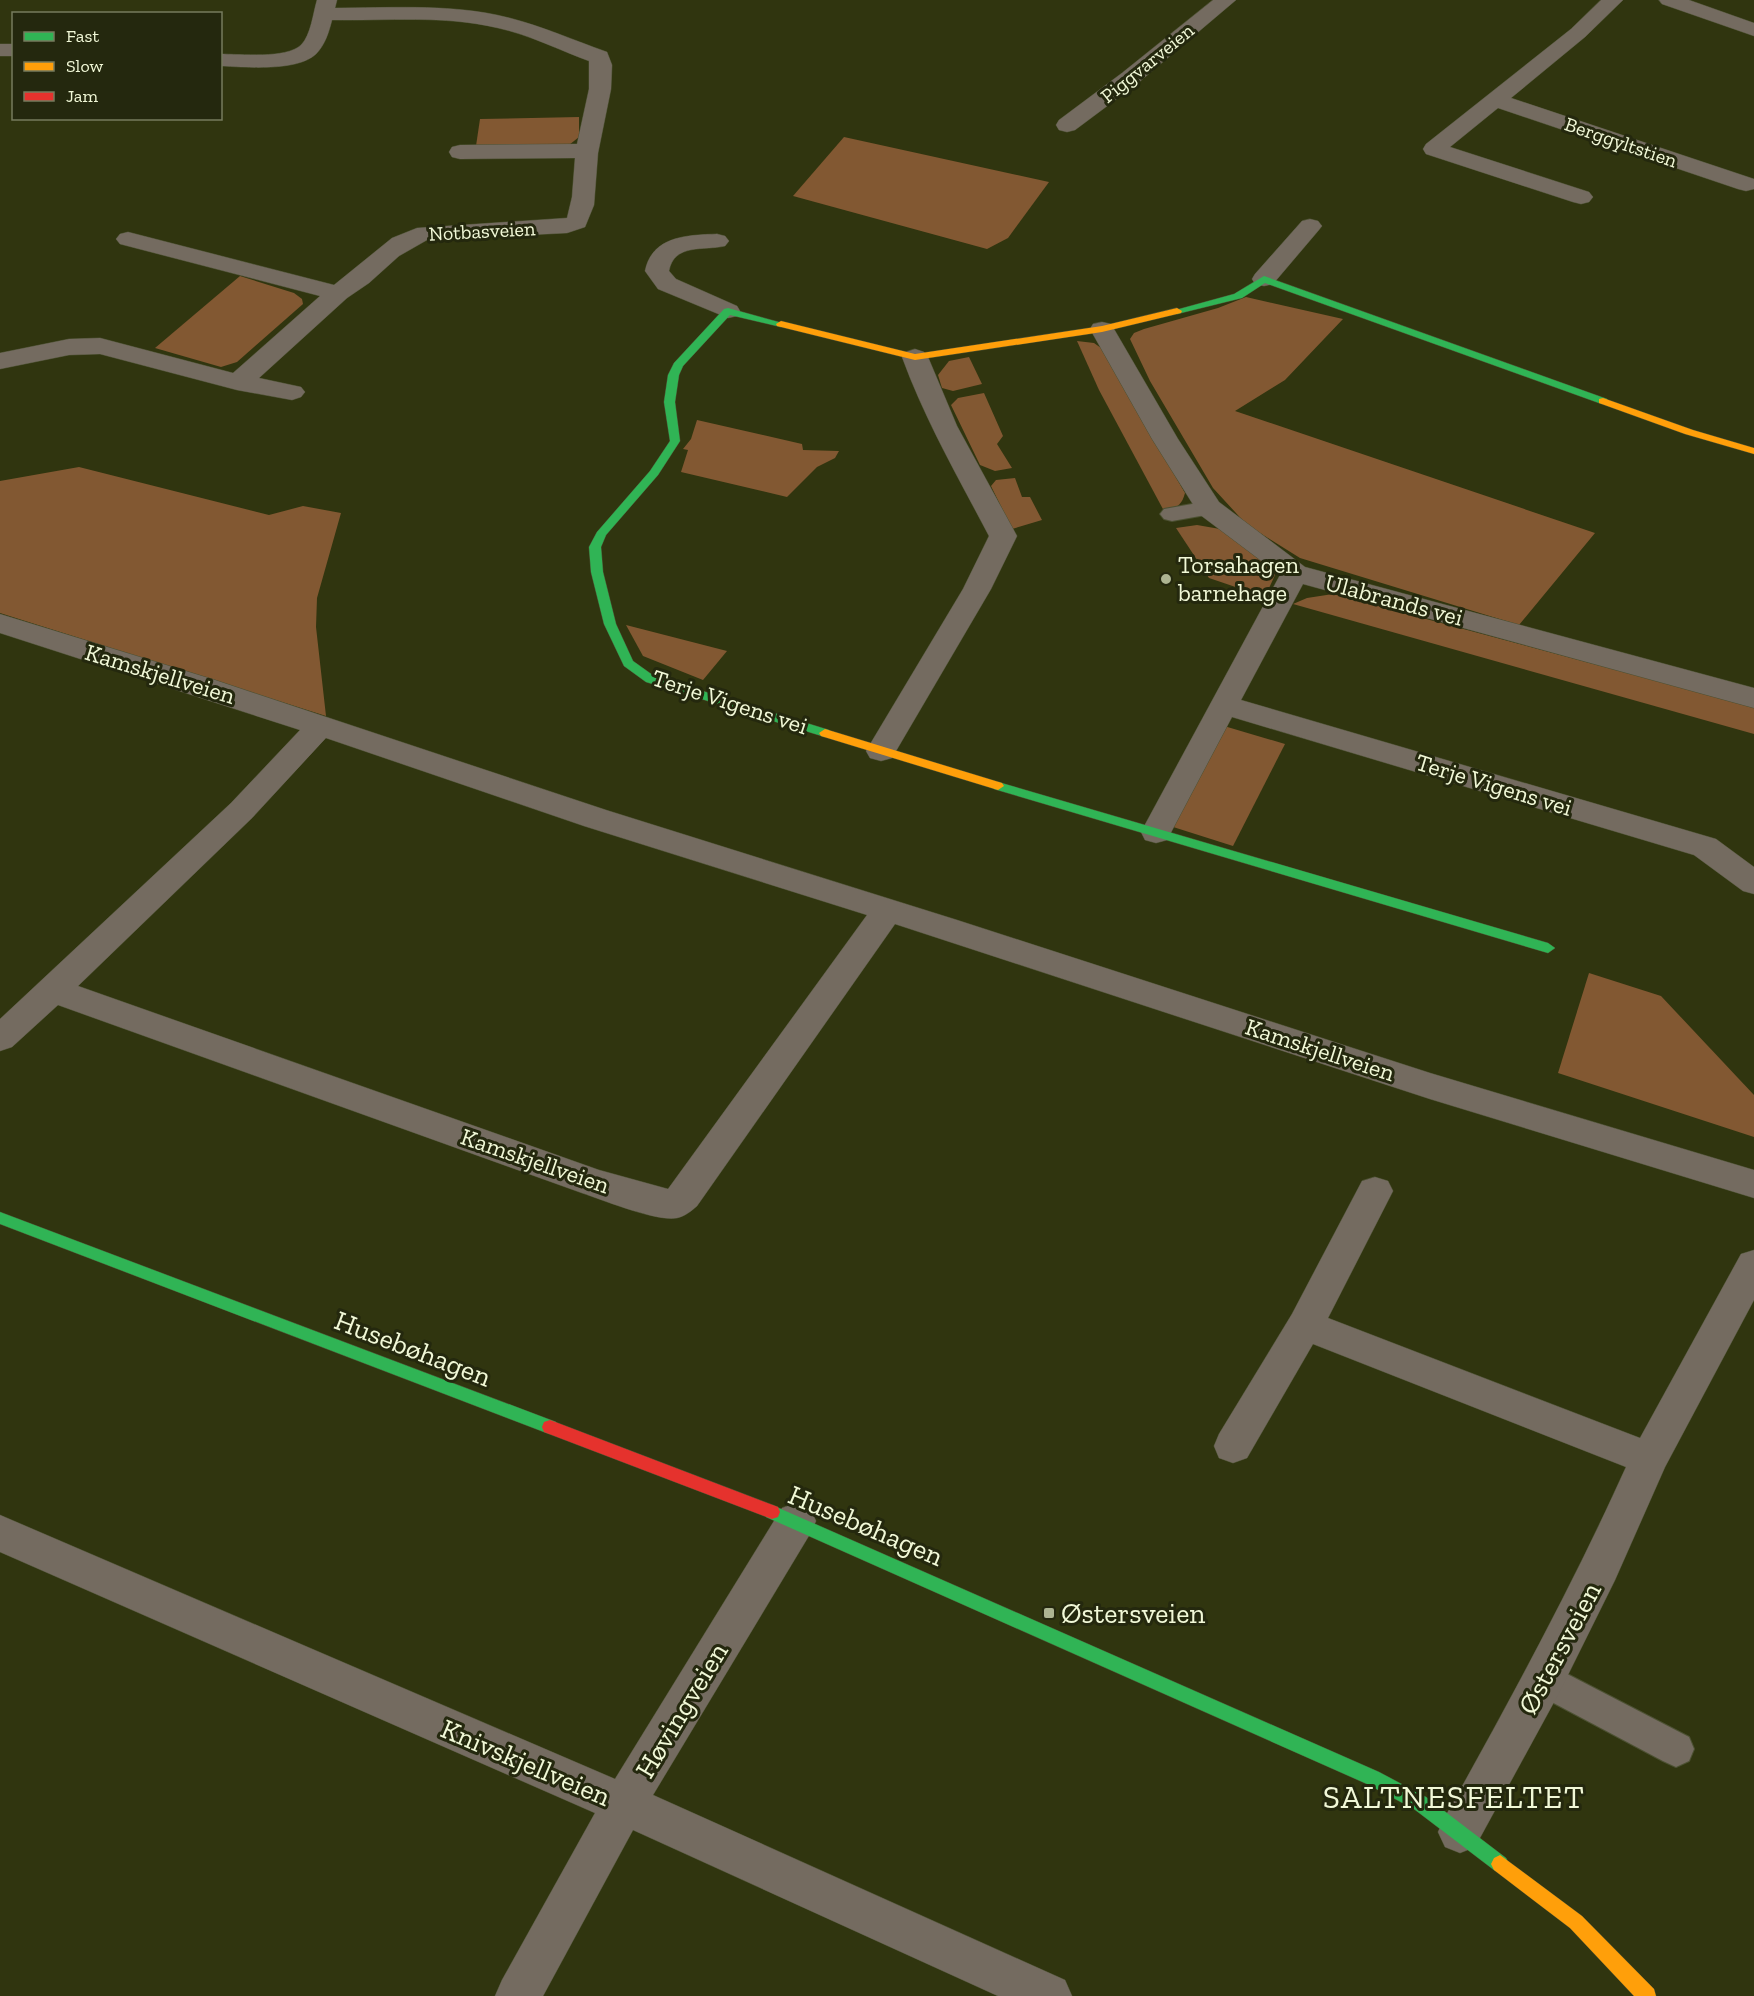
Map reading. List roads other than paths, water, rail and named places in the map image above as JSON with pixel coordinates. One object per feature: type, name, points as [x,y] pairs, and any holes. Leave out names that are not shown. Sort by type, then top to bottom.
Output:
[{"type":"street","name":"Piggvarveien","points":[[1067,125],[1130,78],[1226,0]]},
{"type":"street","points":[[1581,197],[1434,149],[1496,100],[1613,0]]},
{"type":"street","points":[[1669,0],[1754,30]]},
{"type":"street","points":[[222,60],[272,59],[301,54],[310,48],[325,7],[487,20],[528,31],[599,57],[601,78],[588,151],[460,152]]},
{"type":"street","name":"Berggyltstien","points":[[1496,100],[1746,184]]},
{"type":"street","name":"Notbasveien","points":[[237,382],[250,373],[338,292],[369,271],[400,242],[414,235],[574,224],[582,208],[588,151]]},
{"type":"street","points":[[717,241],[688,242],[674,246],[664,253],[657,264],[657,271],[667,284],[728,311],[915,357],[1102,329],[1238,296],[1264,279],[1310,226]]},
{"type":"street","points":[[128,239],[338,292]]},
{"type":"street","points":[[1264,279],[1678,428],[1754,451]]},
{"type":"street","name":"Terje Vigens vei","points":[[728,311],[681,361],[672,377],[669,385],[669,400],[675,441],[654,473],[601,534],[595,547],[597,572],[610,624],[628,663],[650,679],[880,751],[1548,948]]},
{"type":"street","name":"Ulabrands vei","points":[[1102,329],[1165,439],[1209,508],[1295,573],[1754,698]]},
{"type":"street","points":[[0,361],[69,347],[100,346],[237,382],[292,392]]},
{"type":"street","points":[[880,751],[977,589],[1003,536],[960,456],[915,357]]},
{"type":"street","points":[[1156,832],[1295,573]]},
{"type":"street","name":"Kamskjellveien","points":[[0,623],[321,725],[595,818],[888,910],[1430,1086],[1754,1184]]},
{"type":"street","name":"Terje Vigens vei","points":[[1224,705],[1705,847],[1754,883]]},
{"type":"street","points":[[0,1038],[55,991],[237,818],[284,770],[321,725]]},
{"type":"street","name":"Kamskjellveien","points":[[55,991],[594,1183],[659,1203],[675,1204],[684,1196],[888,910]]},
{"type":"street","points":[[1233,1446],[1305,1325],[1375,1191]]},
{"type":"street","name":"Husebøhagen","points":[[0,1218],[796,1521],[1373,1778],[1420,1803],[1575,1922],[1647,1996]]},
{"type":"street","name":"Østersveien","points":[[1460,1832],[1544,1679],[1601,1567],[1648,1459],[1754,1265]]},
{"type":"street","points":[[1305,1325],[1648,1459]]},
{"type":"street","name":"Høvingveien","points":[[518,1996],[624,1804],[796,1521]]},
{"type":"street","name":"Knivskjellveien","points":[[0,1533],[624,1804],[1049,1996]]},
{"type":"lane","points":[[1172,514],[1209,508]]},
{"type":"lane","points":[[1544,1679],[1676,1749]]},
{"type":"place","name":"Torsahagen barnehage","points":[[1166,579]]},
{"type":"place","name":"Østersveien","points":[[1049,1613]]},
{"type":"district","name":"SALTNESFELTET","points":[[1454,1797]]}]
